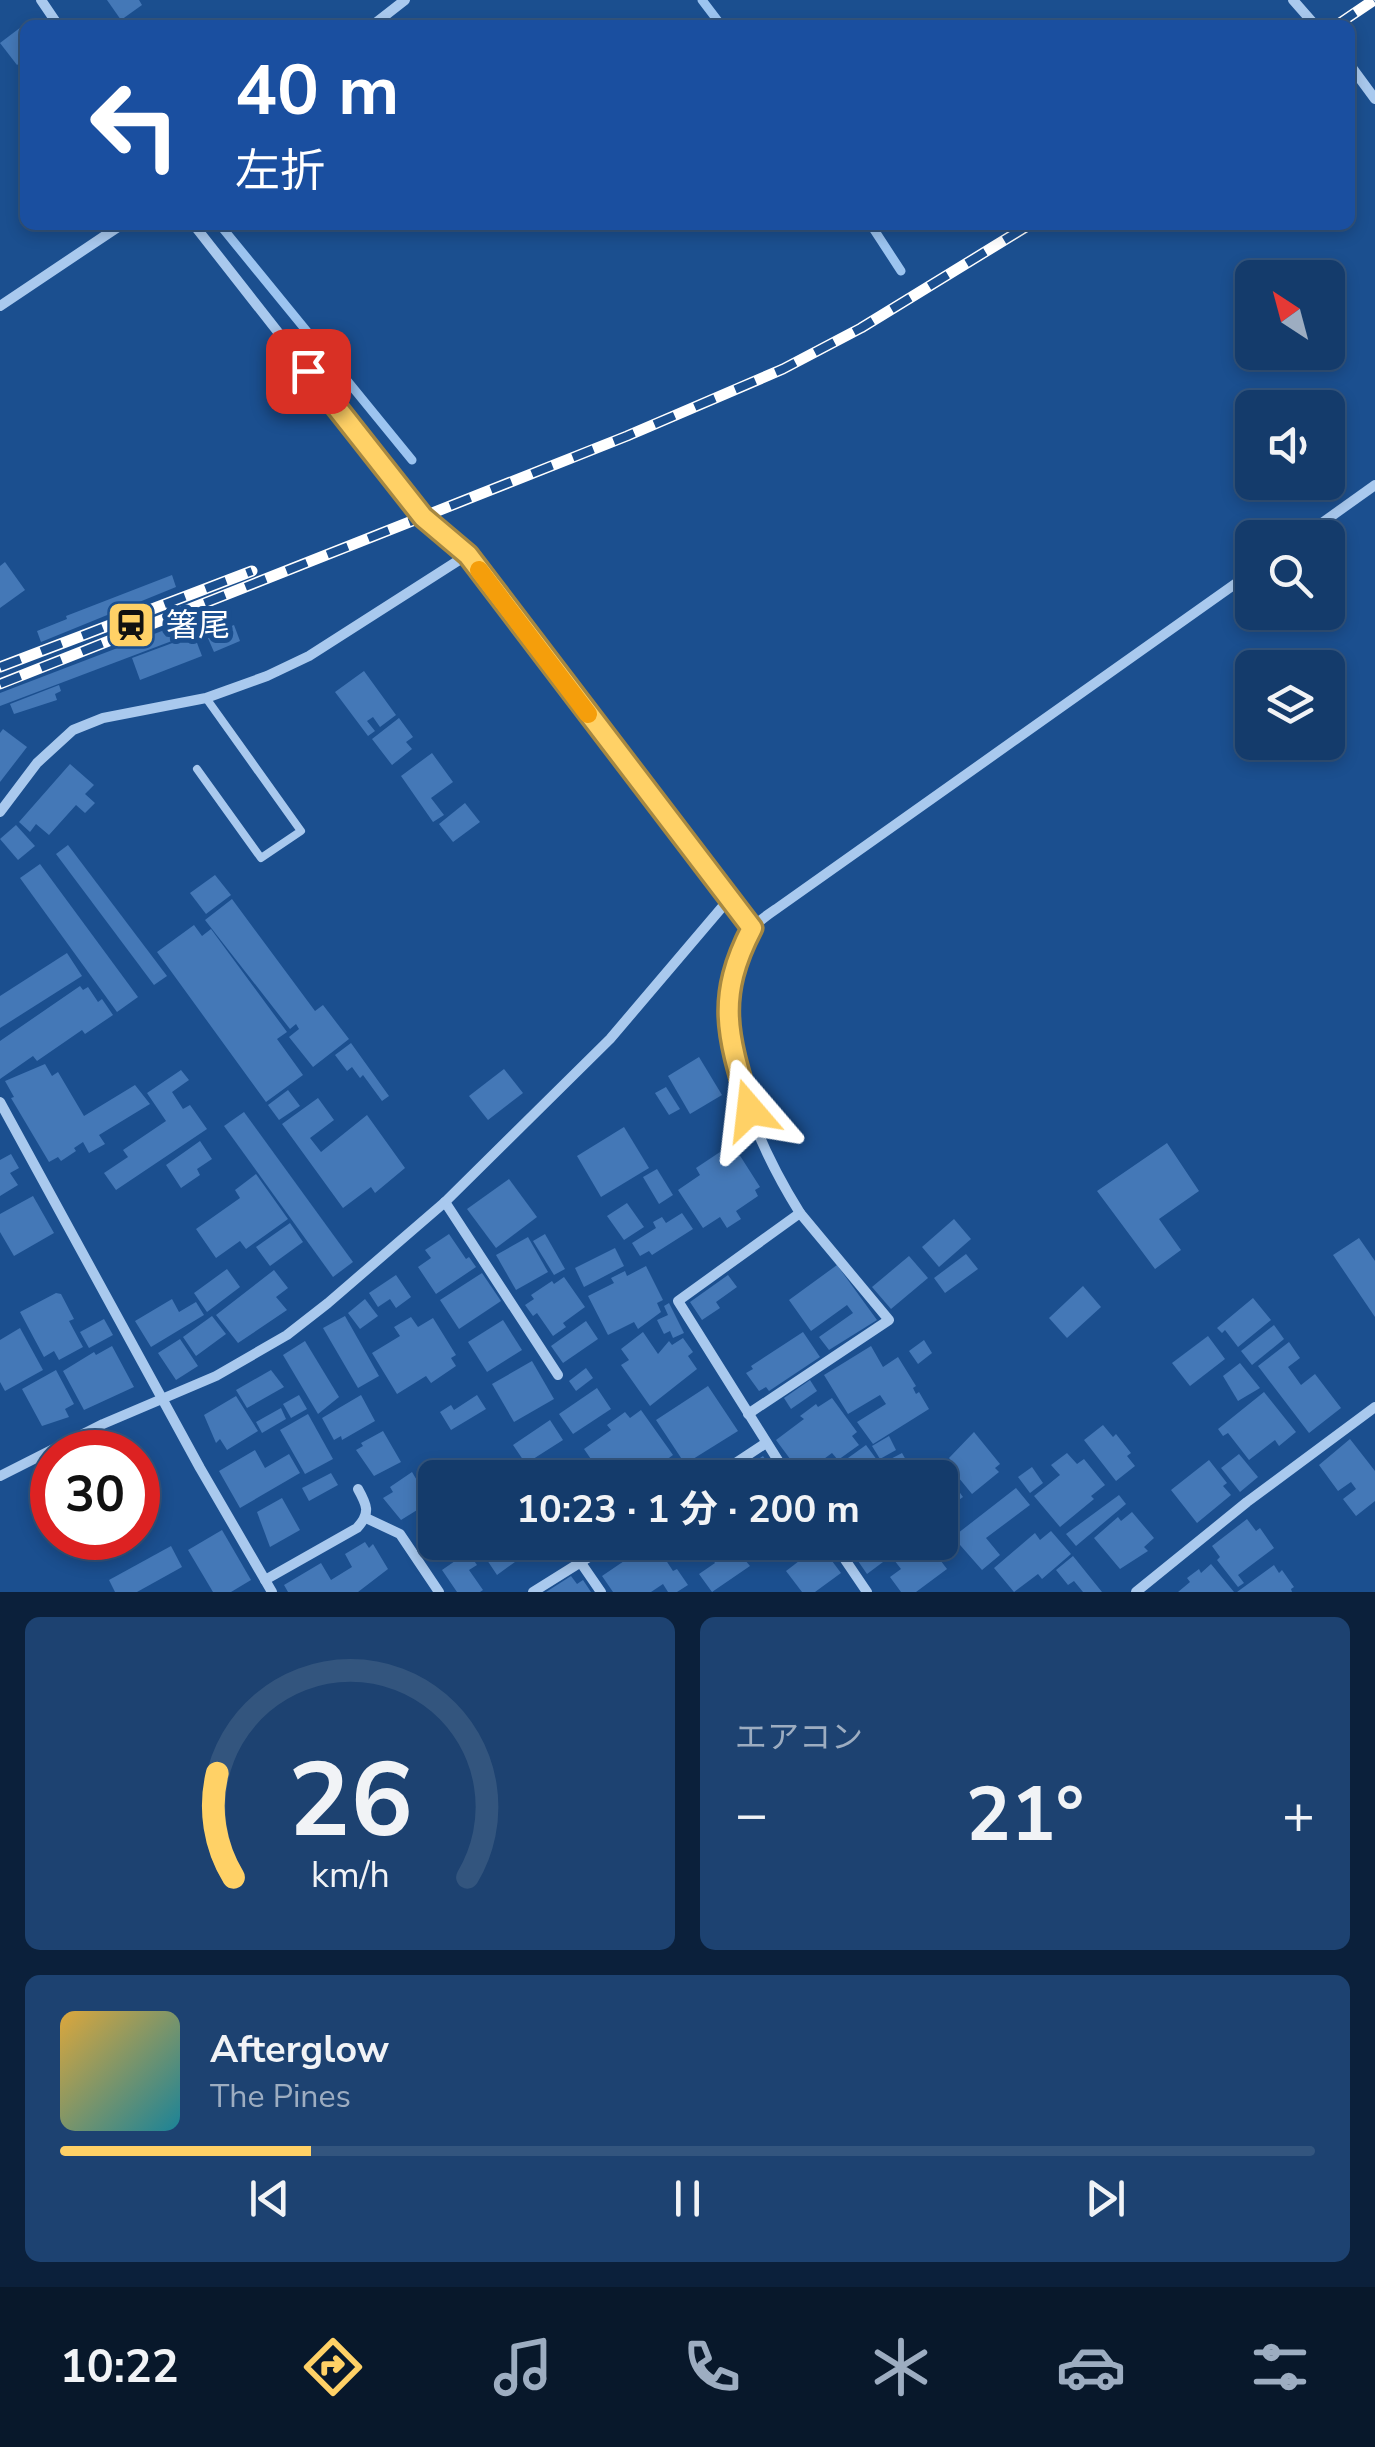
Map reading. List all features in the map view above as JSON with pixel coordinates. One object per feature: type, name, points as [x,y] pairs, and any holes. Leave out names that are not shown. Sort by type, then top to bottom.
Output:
[{"type":"street","points":[[379,20],[405,0]]},
{"type":"street","points":[[1293,0],[1311,20]]},
{"type":"street","points":[[1355,72],[1375,99]]},
{"type":"street","points":[[0,306],[114,230]]},
{"type":"street","points":[[198,230],[423,517],[468,555],[752,928]]},
{"type":"street","points":[[1326,520],[1375,485]]},
{"type":"street","points":[[0,812],[37,763],[73,730],[103,718],[206,698],[267,676],[309,656],[468,555]]},
{"type":"street","points":[[748,1414],[889,1320],[800,1213],[782,1185],[750,1110],[730,1030],[728,989],[738,954],[752,928],[1235,584]]},
{"type":"street","points":[[0,1476],[103,1424],[216,1376],[288,1334],[380,1262],[610,1040],[728,898]]},
{"type":"street","points":[[0,1102],[272,1592]]},
{"type":"street","points":[[445,1202],[558,1375]]},
{"type":"street","points":[[777,1460],[678,1301],[800,1213]]},
{"type":"street","points":[[1136,1592],[1247,1502],[1375,1408]]},
{"type":"street","points":[[740,1460],[766,1443]]},
{"type":"street","points":[[265,1580],[358,1528],[366,1518],[368,1506],[358,1489]]},
{"type":"street","points":[[366,1518],[400,1534],[439,1592]]},
{"type":"street","points":[[533,1592],[586,1560]]},
{"type":"street","points":[[845,1560],[867,1592]]},
{"type":"street","points":[[582,1563],[600,1592]]},
{"type":"lane","points":[[197,769],[261,858],[301,830],[206,698]]},
{"type":"building","points":[[107,0],[139,0],[142,5],[121,20]]},
{"type":"building","points":[[20,28],[20,63],[17,65],[0,43]]},
{"type":"building","points":[[5,562],[25,590],[0,608],[0,566]]},
{"type":"building","points":[[172,575],[176,587],[41,642],[37,631],[67,619],[66,616]]},
{"type":"building","points":[[188,621],[193,633],[0,706],[0,693]]},
{"type":"building","points":[[234,625],[240,641],[214,652],[207,636]]},
{"type":"building","points":[[194,635],[202,656],[140,680],[132,658]]},
{"type":"building","points":[[364,671],[396,715],[380,727],[373,717],[367,721],[375,731],[368,736],[335,692]]},
{"type":"building","points":[[59,685],[57,700],[14,714],[10,704]]},
{"type":"building","points":[[399,718],[413,737],[406,742],[412,749],[392,765],[372,739]]},
{"type":"building","points":[[3,729],[27,747],[0,782],[0,733]]},
{"type":"building","points":[[432,753],[453,782],[431,798],[444,815],[433,822],[401,776]]},
{"type":"building","points":[[70,764],[94,785],[85,794],[95,803],[85,813],[76,805],[49,835],[36,824],[30,832],[19,822]]},
{"type":"building","points":[[465,803],[480,822],[453,842],[439,824]]},
{"type":"building","points":[[16,825],[35,846],[18,860],[0,839]]},
{"type":"building","points":[[68,845],[167,976],[154,985],[56,854]]},
{"type":"building","points":[[40,864],[138,997],[117,1012],[20,878]]},
{"type":"building","points":[[215,875],[231,895],[206,914],[190,893]]},
{"type":"building","points":[[232,899],[315,1011],[323,1005],[349,1039],[313,1067],[289,1037],[299,1029],[296,1024],[290,1029],[205,920]]},
{"type":"building","points":[[194,925],[202,936],[211,929],[287,1032],[277,1039],[303,1075],[266,1102],[157,952]]},
{"type":"building","points":[[67,953],[82,976],[0,1028],[0,996]]},
{"type":"building","points":[[80,986],[83,990],[88,987],[98,1002],[102,999],[113,1015],[85,1034],[82,1030],[37,1061],[33,1056],[0,1079],[0,1041]]},
{"type":"building","points":[[351,1043],[389,1096],[382,1101],[363,1075],[360,1078],[352,1067],[347,1071],[335,1055]]},
{"type":"building","points":[[699,1057],[722,1095],[690,1114],[668,1076]]},
{"type":"building","points":[[45,1064],[52,1076],[58,1072],[84,1116],[135,1085],[150,1104],[99,1135],[105,1144],[89,1153],[83,1142],[61,1161],[58,1157],[49,1162],[5,1081]]},
{"type":"building","points":[[504,1069],[523,1093],[488,1120],[469,1096]]},
{"type":"building","points":[[181,1070],[189,1080],[172,1092],[183,1109],[190,1105],[207,1129],[116,1190],[104,1173],[128,1157],[123,1150],[166,1121],[147,1093]]},
{"type":"building","points":[[666,1087],[680,1109],[669,1115],[655,1093]]},
{"type":"building","points":[[288,1090],[300,1106],[279,1120],[268,1105]]},
{"type":"building","points":[[318,1098],[334,1120],[310,1138],[321,1152],[367,1115],[405,1168],[375,1193],[371,1187],[343,1208],[282,1124]]},
{"type":"building","points":[[244,1112],[353,1262],[333,1277],[224,1126]]},
{"type":"building","points":[[624,1127],[649,1168],[601,1197],[577,1156]]},
{"type":"building","points":[[200,1141],[212,1159],[197,1169],[200,1175],[181,1188],[166,1165]]},
{"type":"building","points":[[1167,1143],[1199,1191],[1159,1219],[1181,1250],[1155,1269],[1097,1191]]},
{"type":"building","points":[[723,1150],[728,1157],[737,1151],[760,1187],[755,1190],[758,1196],[736,1211],[741,1219],[727,1228],[720,1217],[703,1228],[678,1190],[700,1175],[696,1168]]},
{"type":"building","points":[[11,1154],[19,1168],[10,1173],[18,1185],[0,1196],[0,1160]]},
{"type":"building","points":[[657,1169],[673,1195],[659,1204],[643,1177]]},
{"type":"building","points":[[256,1174],[288,1219],[246,1249],[240,1241],[216,1258],[196,1229],[240,1198],[235,1190]]},
{"type":"building","points":[[509,1179],[537,1217],[496,1248],[467,1209]]},
{"type":"building","points":[[33,1196],[54,1233],[14,1256],[0,1232],[0,1214]]},
{"type":"building","points":[[627,1203],[644,1227],[624,1240],[607,1216]]},
{"type":"building","points":[[682,1213],[693,1229],[652,1255],[649,1251],[640,1256],[632,1243],[656,1228],[653,1222],[662,1217],[666,1223]]},
{"type":"building","points":[[954,1219],[971,1239],[939,1267],[922,1247]]},
{"type":"building","points":[[290,1223],[303,1242],[270,1266],[256,1247]]},
{"type":"building","points":[[449,1234],[476,1267],[436,1294],[418,1267],[431,1258],[425,1250]]},
{"type":"building","points":[[545,1234],[565,1269],[554,1275],[533,1241]]},
{"type":"building","points":[[528,1237],[548,1272],[516,1290],[496,1255]]},
{"type":"building","points":[[1359,1238],[1375,1261],[1375,1317],[1333,1255]]},
{"type":"building","points":[[615,1248],[624,1266],[584,1287],[575,1268]]},
{"type":"building","points":[[966,1254],[978,1269],[945,1293],[934,1278]]},
{"type":"building","points":[[909,1256],[928,1278],[891,1309],[872,1287]]},
{"type":"building","points":[[837,1265],[877,1320],[829,1350],[819,1337],[853,1313],[847,1305],[811,1331],[789,1300]]},
{"type":"building","points":[[646,1266],[663,1300],[657,1303],[661,1312],[638,1329],[634,1322],[608,1335],[588,1296],[614,1283],[611,1278],[625,1271],[627,1276]]},
{"type":"building","points":[[227,1269],[240,1287],[207,1312],[194,1293]]},
{"type":"building","points":[[274,1270],[288,1288],[276,1297],[287,1310],[238,1343],[216,1315]]},
{"type":"building","points":[[482,1273],[501,1301],[459,1329],[440,1300]]},
{"type":"building","points":[[396,1275],[411,1297],[396,1308],[390,1299],[378,1307],[369,1293]]},
{"type":"building","points":[[728,1275],[737,1287],[716,1302],[720,1308],[702,1320],[690,1302]]},
{"type":"building","points":[[564,1277],[585,1307],[553,1336],[537,1313],[533,1316],[525,1305],[534,1299],[531,1295]]},
{"type":"building","points":[[1083,1286],[1101,1307],[1067,1338],[1049,1318]]},
{"type":"building","points":[[61,1294],[74,1319],[69,1321],[83,1347],[59,1360],[54,1351],[44,1357],[20,1312]]},
{"type":"building","points":[[1253,1298],[1271,1320],[1238,1347],[1225,1330],[1222,1333],[1217,1328]]},
{"type":"building","points":[[172,1299],[179,1312],[196,1302],[204,1315],[151,1347],[135,1321]]},
{"type":"building","points":[[365,1299],[378,1316],[360,1329],[348,1313]]},
{"type":"building","points":[[669,1303],[684,1333],[673,1338],[670,1331],[664,1334],[657,1320],[668,1315],[664,1306]]},
{"type":"building","points":[[212,1316],[226,1334],[196,1356],[183,1337]]},
{"type":"building","points":[[345,1316],[379,1376],[358,1388],[323,1328]]},
{"type":"building","points":[[411,1317],[418,1327],[433,1318],[456,1355],[451,1358],[456,1366],[431,1383],[426,1376],[397,1394],[372,1353],[400,1336],[394,1327]]},
{"type":"building","points":[[104,1319],[113,1335],[89,1348],[80,1332]]},
{"type":"building","points":[[503,1320],[522,1350],[487,1372],[468,1342]]},
{"type":"building","points":[[586,1321],[598,1339],[563,1363],[551,1346]]},
{"type":"building","points":[[1274,1325],[1284,1339],[1252,1365],[1241,1351]]},
{"type":"building","points":[[20,1328],[43,1370],[5,1391],[0,1382],[0,1340]]},
{"type":"building","points":[[643,1332],[658,1354],[669,1341],[672,1345],[683,1338],[693,1352],[688,1356],[697,1369],[650,1406],[621,1365],[629,1360],[621,1349]]},
{"type":"building","points":[[803,1332],[820,1357],[769,1391],[766,1387],[759,1391],[746,1373],[753,1369],[751,1366]]},
{"type":"building","points":[[1208,1336],[1225,1359],[1190,1386],[1172,1363]]},
{"type":"building","points":[[180,1339],[198,1366],[176,1380],[158,1353]]},
{"type":"building","points":[[924,1340],[932,1353],[918,1364],[909,1351]]},
{"type":"building","points":[[305,1341],[339,1397],[318,1414],[283,1355]]},
{"type":"building","points":[[1289,1342],[1300,1358],[1288,1367],[1301,1385],[1315,1374],[1341,1408],[1309,1433],[1258,1366]]},
{"type":"building","points":[[112,1346],[134,1387],[84,1410],[63,1371]]},
{"type":"building","points":[[871,1346],[883,1367],[898,1357],[916,1386],[916,1394],[919,1392],[929,1409],[873,1444],[857,1422],[886,1404],[880,1395],[848,1414],[824,1375]]},
{"type":"building","points":[[532,1361],[554,1399],[514,1422],[492,1384]]},
{"type":"building","points":[[1240,1363],[1260,1388],[1238,1401],[1223,1376]]},
{"type":"building","points":[[586,1368],[593,1378],[576,1391],[569,1381]]},
{"type":"building","points":[[56,1370],[74,1404],[65,1409],[69,1417],[42,1426],[22,1389]]},
{"type":"building","points":[[271,1370],[284,1387],[247,1408],[236,1390]]},
{"type":"building","points":[[810,1380],[817,1391],[791,1409],[784,1398]]},
{"type":"building","points":[[708,1386],[738,1431],[691,1460],[682,1460],[656,1420]]},
{"type":"building","points":[[597,1388],[611,1409],[573,1434],[559,1414]]},
{"type":"building","points":[[1264,1392],[1296,1432],[1279,1446],[1275,1440],[1249,1460],[1228,1433],[1223,1436],[1218,1429]]},
{"type":"building","points":[[299,1395],[307,1409],[291,1418],[283,1404]]},
{"type":"building","points":[[361,1395],[375,1421],[342,1440],[341,1436],[334,1440],[322,1418]]},
{"type":"building","points":[[477,1395],[486,1409],[451,1430],[440,1412],[451,1405],[454,1410]]},
{"type":"building","points":[[236,1396],[258,1431],[227,1450],[220,1439],[216,1443],[204,1415]]},
{"type":"building","points":[[832,1398],[857,1432],[852,1436],[859,1445],[838,1460],[832,1453],[822,1460],[791,1460],[776,1440],[804,1419],[800,1416],[816,1404],[818,1407]]},
{"type":"building","points":[[281,1408],[286,1419],[262,1433],[256,1422]]},
{"type":"building","points":[[641,1410],[673,1455],[666,1460],[592,1460],[584,1449],[611,1430],[607,1425],[625,1412],[630,1418]]},
{"type":"building","points":[[308,1414],[333,1459],[305,1474],[280,1430]]},
{"type":"building","points":[[550,1420],[563,1440],[532,1460],[523,1460],[513,1445]]},
{"type":"building","points":[[1103,1425],[1131,1453],[1127,1456],[1135,1466],[1116,1481],[1084,1440]]},
{"type":"building","points":[[383,1431],[401,1462],[374,1476],[356,1450]]},
{"type":"building","points":[[974,1432],[1000,1464],[995,1468],[999,1472],[972,1494],[958,1477],[958,1460],[949,1458]]},
{"type":"building","points":[[889,1436],[896,1450],[880,1459],[872,1446]]},
{"type":"building","points":[[1350,1439],[1375,1471],[1375,1501],[1356,1516],[1343,1499],[1356,1489],[1351,1482],[1338,1491],[1319,1465]]},
{"type":"building","points":[[866,1445],[877,1460],[849,1460]]},
{"type":"building","points":[[255,1450],[265,1468],[289,1454],[300,1473],[240,1508],[219,1471]]},
{"type":"building","points":[[1067,1453],[1077,1464],[1084,1459],[1105,1485],[1060,1527],[1034,1496],[1060,1475],[1051,1465]]},
{"type":"building","points":[[1239,1454],[1258,1477],[1240,1492],[1221,1468]]},
{"type":"building","points":[[1209,1460],[1231,1495],[1197,1523],[1171,1490]]},
{"type":"building","points":[[1032,1467],[1043,1483],[1030,1493],[1018,1477]]},
{"type":"building","points":[[412,1472],[418,1482],[418,1509],[401,1520],[383,1498],[393,1492],[390,1487]]},
{"type":"building","points":[[331,1473],[338,1485],[309,1501],[302,1488]]},
{"type":"building","points":[[1016,1488],[1030,1505],[986,1538],[1000,1555],[982,1570],[958,1543],[958,1533]]},
{"type":"building","points":[[1119,1495],[1126,1504],[1076,1546],[1066,1534]]},
{"type":"building","points":[[282,1498],[300,1530],[270,1547],[257,1512]]},
{"type":"building","points":[[1132,1512],[1154,1538],[1144,1547],[1148,1551],[1120,1569],[1094,1538],[1118,1517],[1121,1521]]},
{"type":"building","points":[[1247,1519],[1256,1531],[1260,1528],[1274,1548],[1238,1575],[1244,1583],[1238,1587],[1217,1560],[1220,1557],[1212,1546]]},
{"type":"building","points":[[222,1530],[251,1580],[231,1592],[213,1592],[188,1550]]},
{"type":"building","points":[[1051,1531],[1071,1554],[1042,1579],[1038,1574],[1014,1592],[994,1568],[1035,1533],[1040,1540]]},
{"type":"building","points":[[365,1542],[369,1548],[373,1544],[388,1569],[358,1592],[288,1592],[284,1585],[321,1563],[331,1580],[352,1567],[345,1554]]},
{"type":"building","points":[[171,1546],[182,1567],[137,1592],[115,1592],[109,1580],[145,1560],[160,1560],[160,1552]]},
{"type":"building","points":[[1073,1556],[1102,1592],[1083,1592],[1074,1581],[1068,1585],[1056,1570]]},
{"type":"building","points":[[456,1560],[474,1560],[477,1565],[469,1570],[483,1590],[457,1592],[442,1570]]},
{"type":"building","points":[[487,1560],[514,1560],[515,1562],[497,1575]]},
{"type":"building","points":[[626,1560],[666,1560],[688,1585],[677,1592],[668,1592],[663,1584],[651,1592],[613,1592],[602,1576]]},
{"type":"building","points":[[713,1560],[745,1560],[750,1566],[712,1592],[699,1574],[715,1563]]},
{"type":"building","points":[[800,1560],[831,1560],[841,1573],[815,1592],[802,1592],[786,1571]]},
{"type":"building","points":[[857,1560],[886,1560],[867,1574]]},
{"type":"building","points":[[894,1560],[940,1560],[947,1569],[916,1592],[901,1592],[890,1577],[901,1569]]},
{"type":"building","points":[[1211,1564],[1234,1592],[1178,1592],[1190,1582],[1187,1578]]},
{"type":"building","points":[[1274,1565],[1294,1587],[1292,1592],[1237,1592]]},
{"type":"building","points":[[571,1576],[577,1584],[583,1580],[591,1592],[546,1592]]},
{"type":"waterway","points":[[702,0],[717,20]]},
{"type":"waterway","points":[[224,230],[412,460]]},
{"type":"waterway","points":[[874,230],[901,271]]},
{"type":"railway","points":[[1344,20],[1374,0]]},
{"type":"railway","points":[[0,684],[627,436],[783,369],[861,328],[1021,230]]},
{"type":"railway","points":[[0,667],[252,571]]},
{"type":"slow traffic","points":[[479,570],[588,714]]},
{"type":"place","name":"箸尾","points":[[131,625]]},
{"type":"route","points":[[308,371],[423,517],[468,555],[752,928],[738,954],[728,989],[736,1066],[750,1110]]}]
